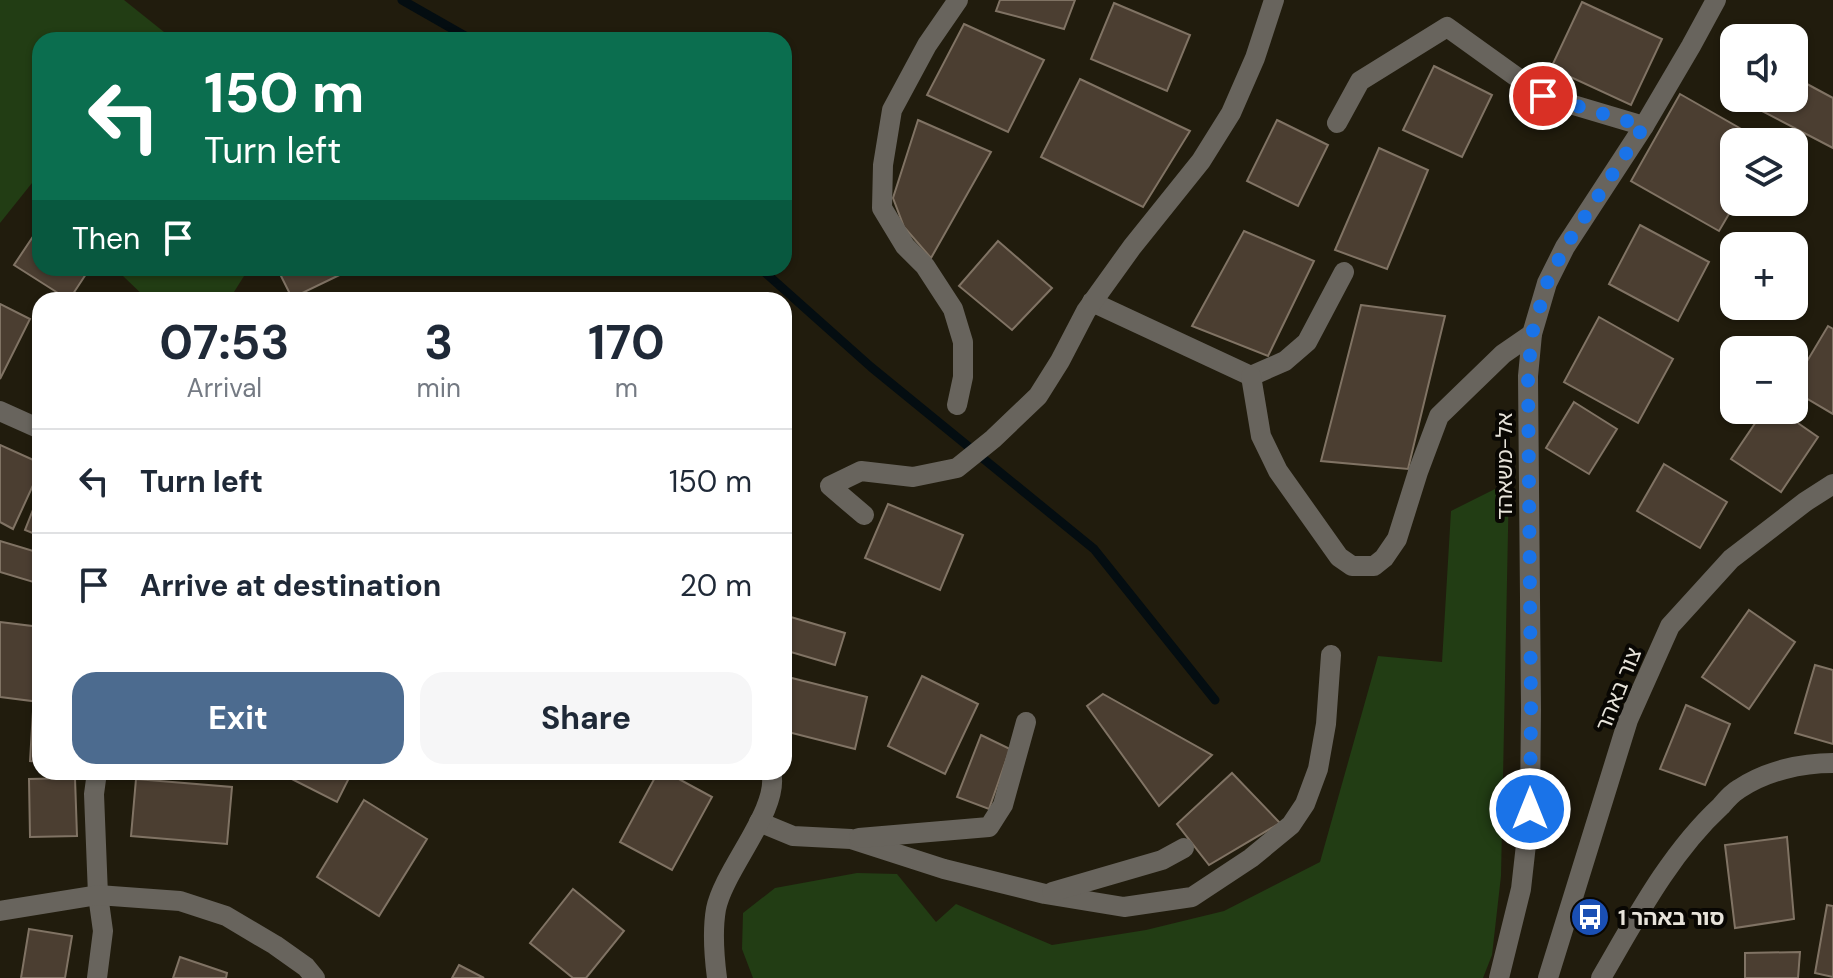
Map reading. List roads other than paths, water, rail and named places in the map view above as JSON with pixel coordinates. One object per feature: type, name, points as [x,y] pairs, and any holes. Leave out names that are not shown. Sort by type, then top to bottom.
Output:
[{"type":"street","points":[[957,405],[963,377],[963,342],[953,309],[925,266],[905,246],[882,208],[883,165],[892,110],[927,45],[958,0]]},
{"type":"street","points":[[864,515],[830,486],[861,471],[913,477],[957,468],[1038,396],[1092,302],[1201,161],[1231,113],[1255,58],[1274,0]]},
{"type":"street","name":"אל-משאהד","points":[[1499,978],[1521,889],[1530,809],[1528,376],[1532,334],[1547,283],[1565,247],[1644,126],[1716,0]]},
{"type":"street","points":[[1337,123],[1360,81],[1447,27],[1543,96],[1644,126]]},
{"type":"street","points":[[1092,302],[1251,376],[1285,361],[1307,342],[1344,272]]},
{"type":"street","points":[[1251,376],[1261,436],[1278,471],[1339,557],[1352,566],[1374,566],[1384,558],[1397,539],[1439,416],[1503,354],[1532,334]]},
{"type":"street","points":[[0,411],[32,425]]},
{"type":"street","name":"צור באהר","points":[[1548,978],[1628,720],[1670,626],[1731,559],[1833,484]]},
{"type":"street","points":[[851,839],[944,869],[1045,894],[1124,907],[1192,897],[1251,858],[1291,825],[1305,804],[1318,769],[1326,724],[1331,655]]},
{"type":"street","points":[[759,822],[793,836],[851,839],[989,827],[1003,805],[1026,722]]},
{"type":"street","points":[[1601,978],[1647,900],[1699,826],[1738,789],[1774,772],[1810,763],[1833,763]]},
{"type":"street","points":[[96,780],[98,895],[103,931],[97,978]]},
{"type":"street","points":[[717,978],[713,949],[716,908],[731,869],[770,799],[772,780]]},
{"type":"street","points":[[1045,894],[1162,860],[1184,848]]},
{"type":"street","points":[[0,911],[98,895],[180,901],[226,916],[275,945],[306,967],[315,978]]},
{"type":"waterway","points":[[402,0],[458,32]]},
{"type":"waterway","points":[[769,276],[787,292]]},
{"type":"waterway","points":[[792,297],[871,367],[1094,549],[1215,700]]},
{"type":"place","name":"סור באהר 1","points":[[1590,917]]}]
